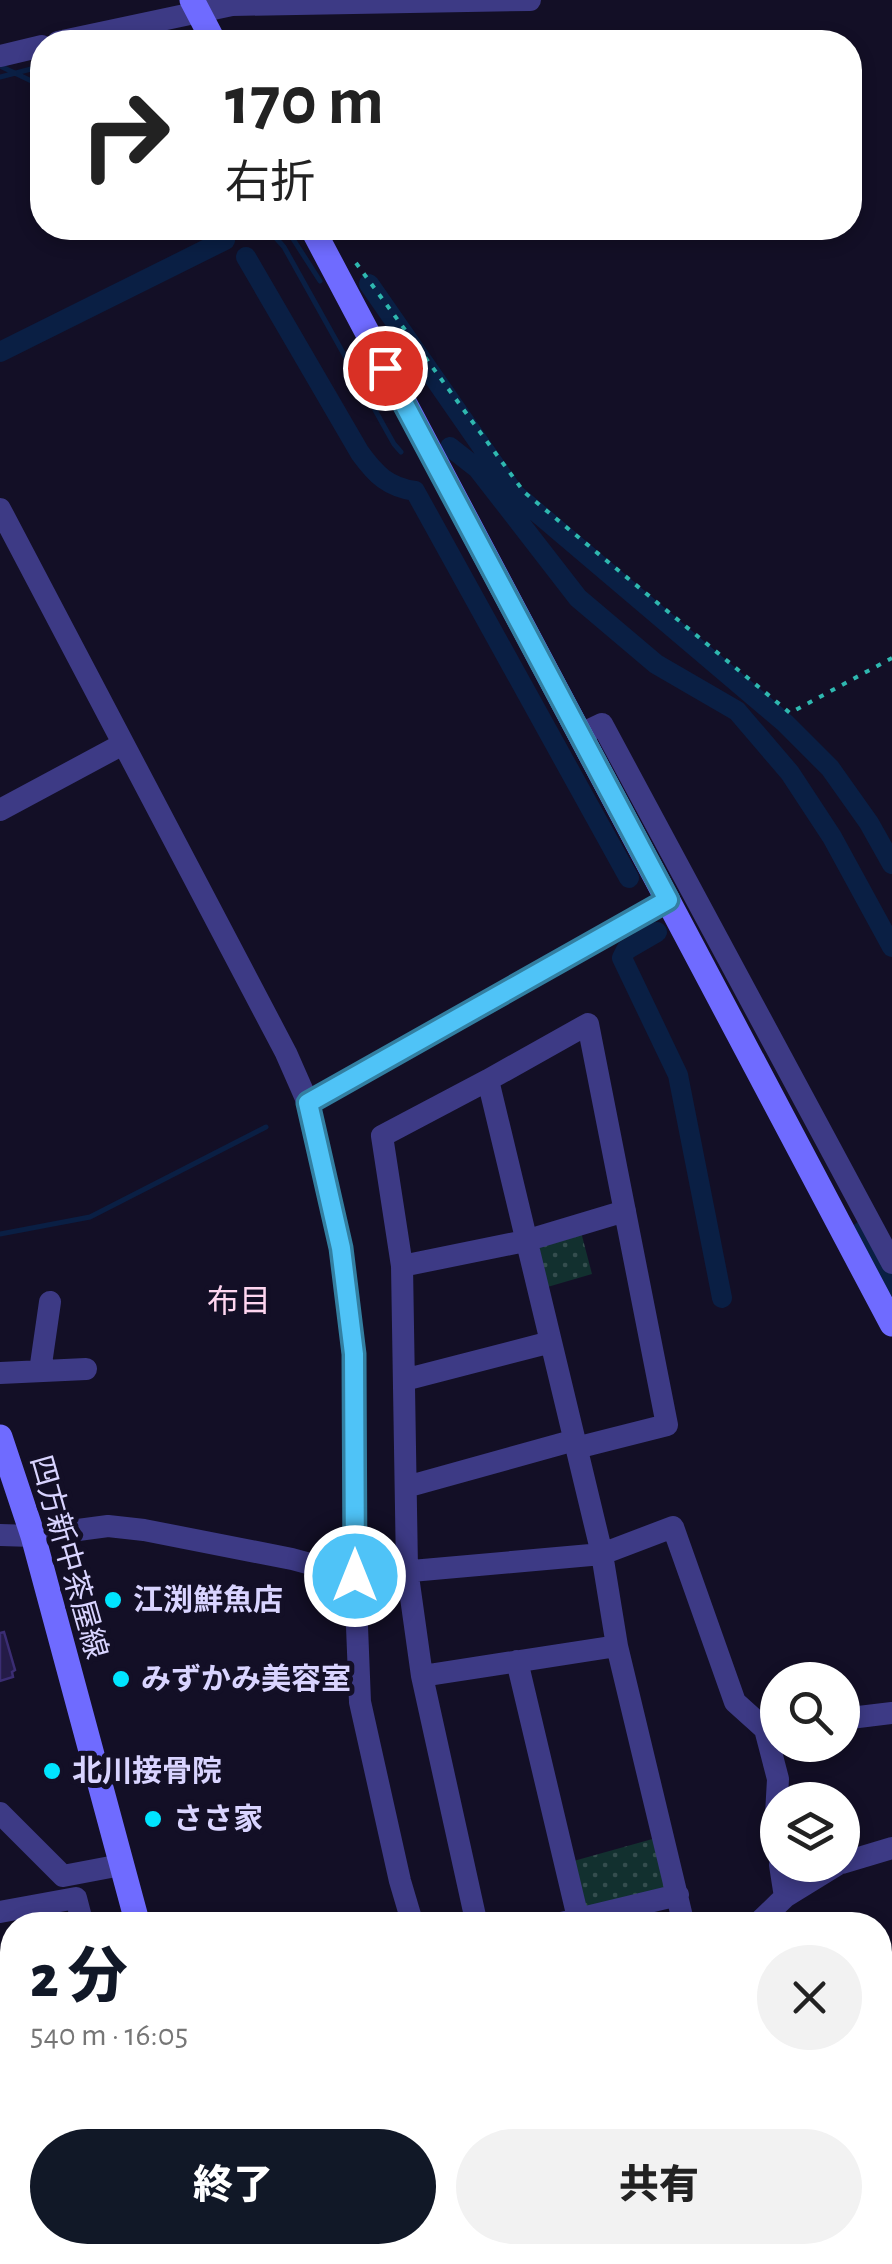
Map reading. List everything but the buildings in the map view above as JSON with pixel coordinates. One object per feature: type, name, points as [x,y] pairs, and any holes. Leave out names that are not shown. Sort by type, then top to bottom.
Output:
[{"type":"street","points":[[104,30],[195,6],[231,3],[530,0]]},
{"type":"street","points":[[195,6],[208,30]]},
{"type":"street","points":[[2,55],[30,49]]},
{"type":"street","points":[[318,240],[892,1324]]},
{"type":"street","points":[[0,509],[286,1053],[308,1103],[341,1248],[354,1354],[360,1702],[409,1912]]},
{"type":"street","points":[[579,735],[602,724],[892,1263]]},
{"type":"street","points":[[0,810],[124,744]]},
{"type":"street","points":[[308,1103],[668,900]]},
{"type":"street","points":[[406,1487],[667,1425],[588,1024],[382,1136],[402,1266],[407,1570],[422,1676],[474,1912]]},
{"type":"street","points":[[488,1080],[602,1554],[617,1646],[681,1912]]},
{"type":"street","points":[[402,1266],[525,1241],[625,1211]]},
{"type":"street","points":[[40,1371],[50,1302]]},
{"type":"street","points":[[404,1380],[551,1342]]},
{"type":"street","points":[[0,1373],[86,1369]]},
{"type":"street","name":"四方新中茶屋線","points":[[0,1437],[33,1536],[134,1912]]},
{"type":"street","points":[[0,1536],[33,1536],[108,1526],[144,1530],[355,1576],[602,1554],[673,1527],[735,1702],[760,1721]]},
{"type":"street","points":[[422,1676],[617,1646]]},
{"type":"street","points":[[517,1661],[577,1912]]},
{"type":"street","points":[[860,1717],[892,1713]]},
{"type":"street","points":[[0,1812],[63,1876],[80,1912]]},
{"type":"street","points":[[860,1858],[892,1848]]},
{"type":"street","points":[[63,1876],[121,1864]]},
{"type":"street","points":[[783,1882],[785,1897]]},
{"type":"street","points":[[769,1912],[810,1882]]},
{"type":"street","points":[[604,1912],[678,1895]]},
{"type":"street","points":[[0,1912],[76,1898]]},
{"type":"path","points":[[350,255],[524,492],[790,713],[892,658]]},
{"type":"green space","points":[[581,1232],[592,1274],[544,1288],[534,1246]]},
{"type":"green space","points":[[656,1838],[670,1890],[583,1911],[570,1862]]},
{"type":"waterway","points":[[0,66],[30,80]]},
{"type":"waterway","points":[[0,77],[30,69]]},
{"type":"waterway","points":[[0,352],[225,240]]},
{"type":"waterway","points":[[278,240],[401,452]]},
{"type":"waterway","points":[[294,240],[320,281]]},
{"type":"waterway","points":[[246,257],[360,453],[383,479],[415,491],[629,878]]},
{"type":"waterway","points":[[369,284],[514,493],[785,723],[830,768],[892,864]]},
{"type":"waterway","points":[[450,447],[478,469],[578,598],[656,664],[737,711],[790,773],[832,837],[892,947]]},
{"type":"waterway","points":[[657,932],[626,950],[622,958],[678,1075],[722,1298]]},
{"type":"waterway","points":[[0,1234],[90,1217],[266,1127]]},
{"type":"waterway","points":[[862,1231],[892,1287]]},
{"type":"place","name":"江渕鮮魚店","points":[[113,1600]]},
{"type":"place","name":"みずかみ美容室","points":[[121,1679]]},
{"type":"place","name":"北川接骨院","points":[[52,1771]]},
{"type":"place","name":"ささ家","points":[[153,1819]]},
{"type":"district","name":"布目","points":[[239,1301]]},
{"type":"route","points":[[355,1576],[354,1354],[341,1248],[308,1103],[668,900],[385,368]]}]
